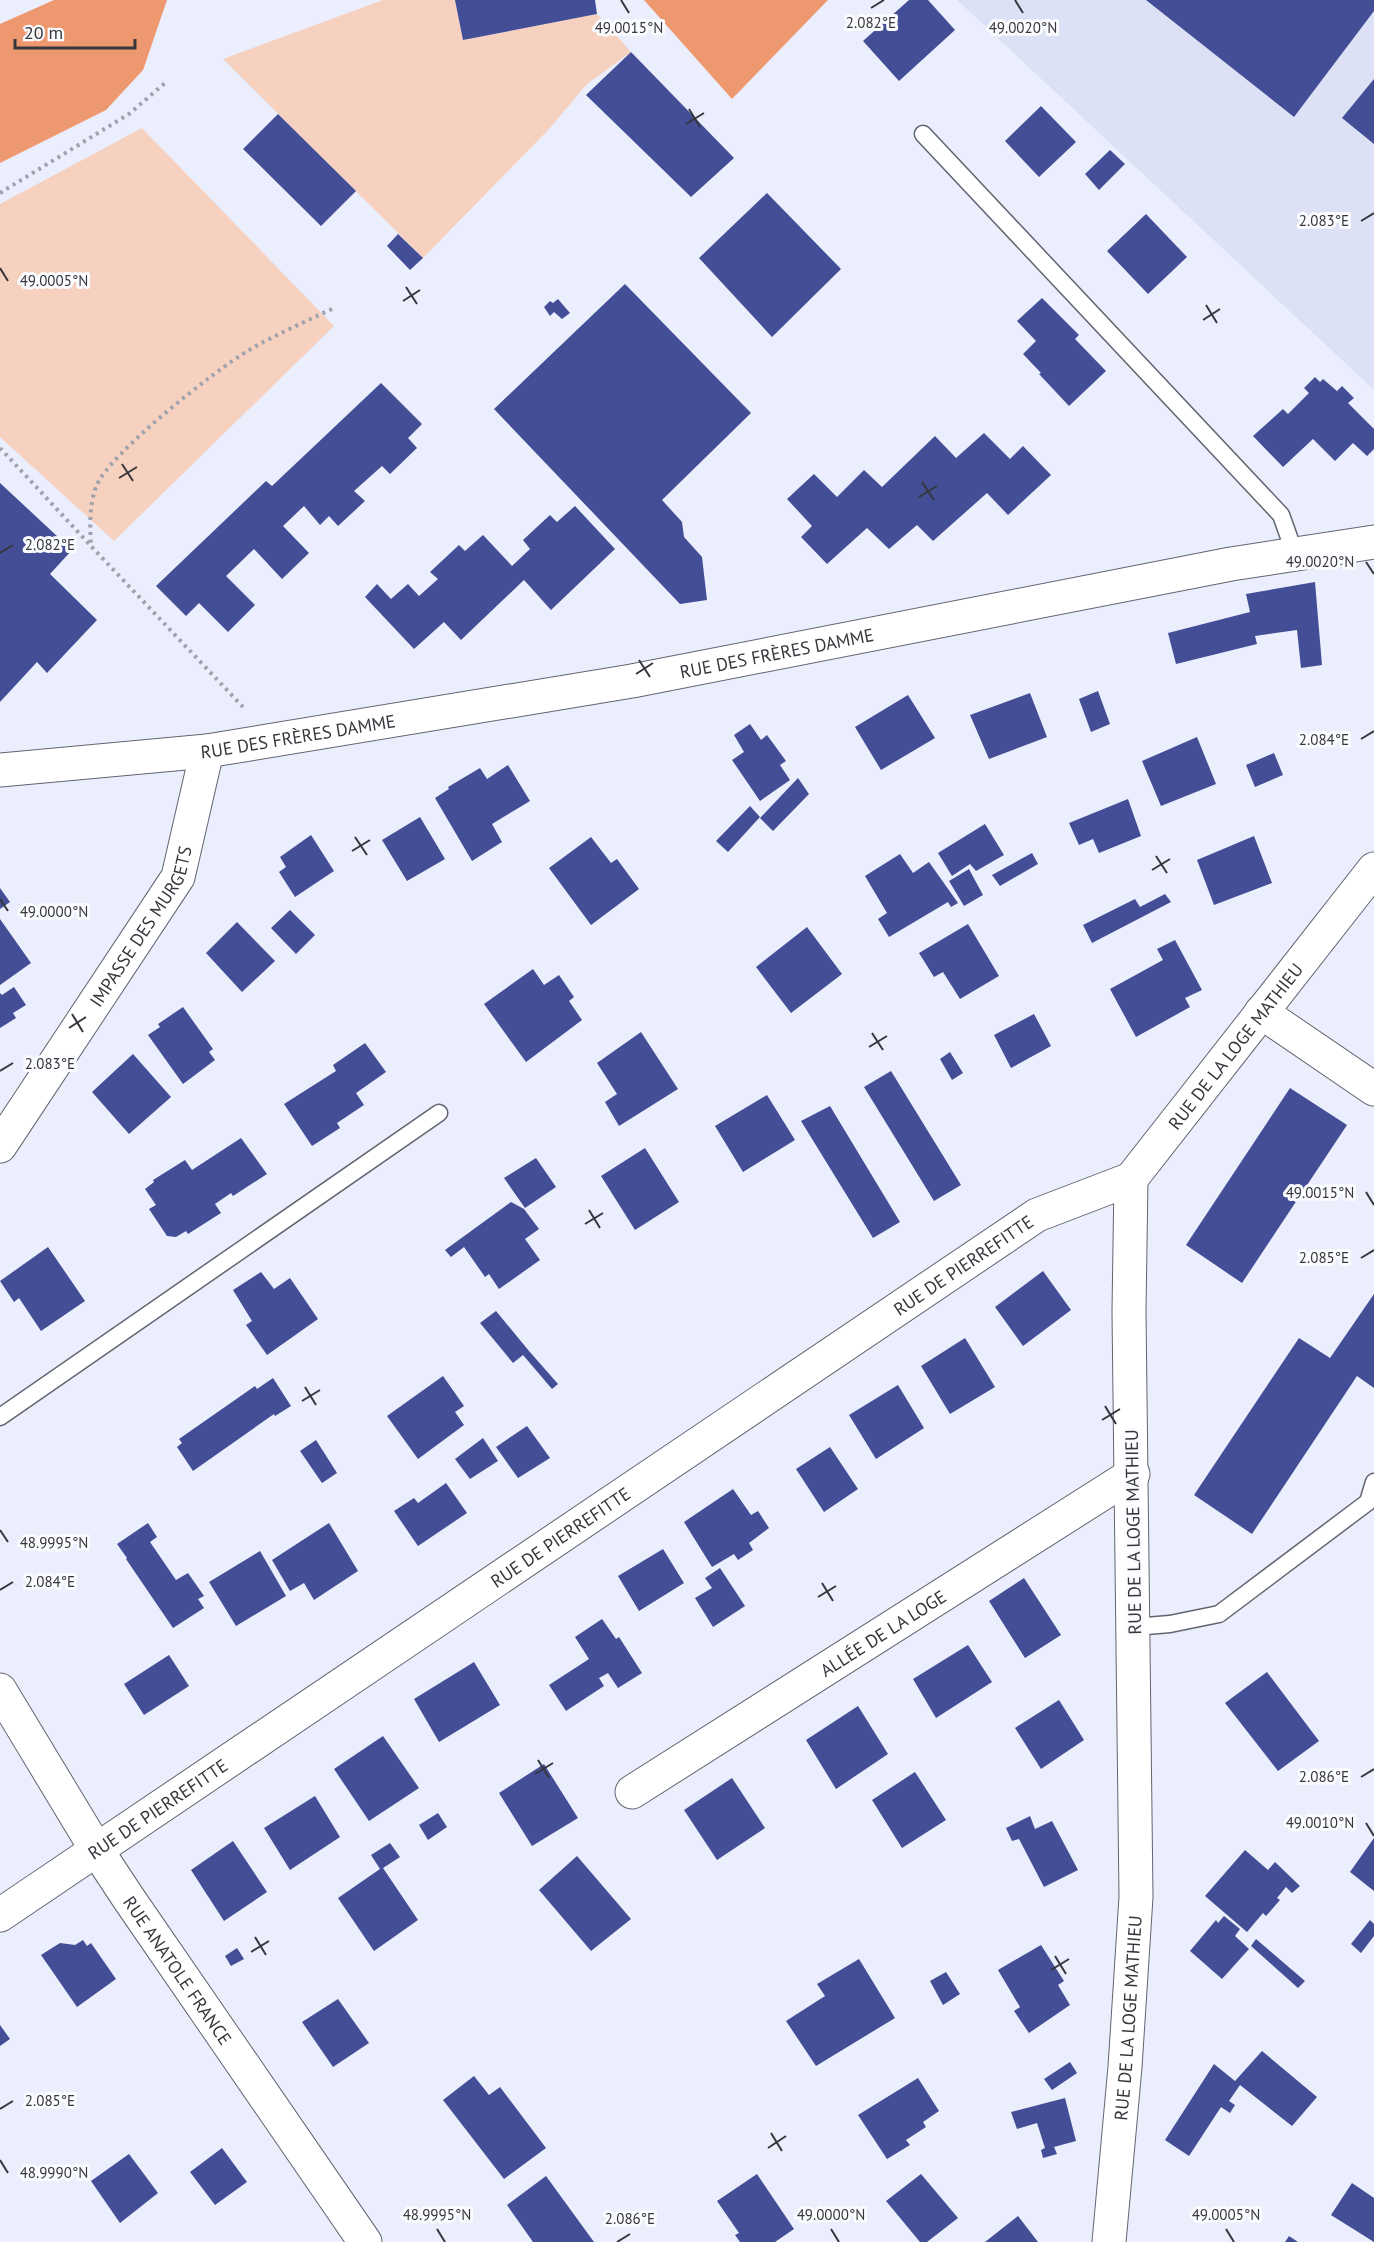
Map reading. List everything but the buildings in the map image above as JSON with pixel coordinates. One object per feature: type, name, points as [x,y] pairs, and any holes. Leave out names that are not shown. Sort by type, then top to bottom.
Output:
[{"type":"street","name":"RUE DES FRÈRES DAMME","points":[[0,770],[207,751],[632,681],[1231,564],[1374,542]]},
{"type":"street","name":"IMPASSE DES MURGETS","points":[[0,1146],[178,877],[207,751]]},
{"type":"street","name":"RUE DE LA LOGE MATHIEU","points":[[1109,2242],[1125,2067],[1136,1897],[1130,1312],[1131,1179],[1374,869]]},
{"type":"street","points":[[1262,1012],[1374,1089]]},
{"type":"street","name":"RUE DE PIERREFITTE","points":[[0,1915],[1036,1215],[1131,1179]]},
{"type":"street","name":"ALLÉE DE LA LOGE","points":[[632,1792],[1133,1474]]},
{"type":"street","name":"RUE ANATOLE FRANCE","points":[[0,1690],[96,1849],[365,2242]]},
{"type":"lane","points":[[923,134],[1281,515],[1295,554]]},
{"type":"lane","points":[[0,1417],[439,1113]]},
{"type":"lane","points":[[1134,1626],[1170,1624],[1219,1614],[1368,1502],[1374,1482]]},
{"type":"path","points":[[0,194],[129,114],[165,83]]},
{"type":"path","points":[[91,546],[90,524],[96,487],[114,459],[183,400],[249,350],[336,307]]},
{"type":"path","points":[[0,448],[274,740]]},
{"type":"shaded area","points":[[54,0],[167,0],[143,70],[106,110],[0,163],[0,24]]},
{"type":"shaded area","points":[[383,0],[456,0],[463,40],[597,14],[631,52],[587,84],[550,128],[423,258],[223,59]]},
{"type":"shaded area","points":[[644,0],[828,0],[732,99]]},
{"type":"shaded area","points":[[957,0],[1374,0],[1374,390]]},
{"type":"shaded area","points":[[142,128],[334,326],[114,541],[0,437],[0,204]]}]
